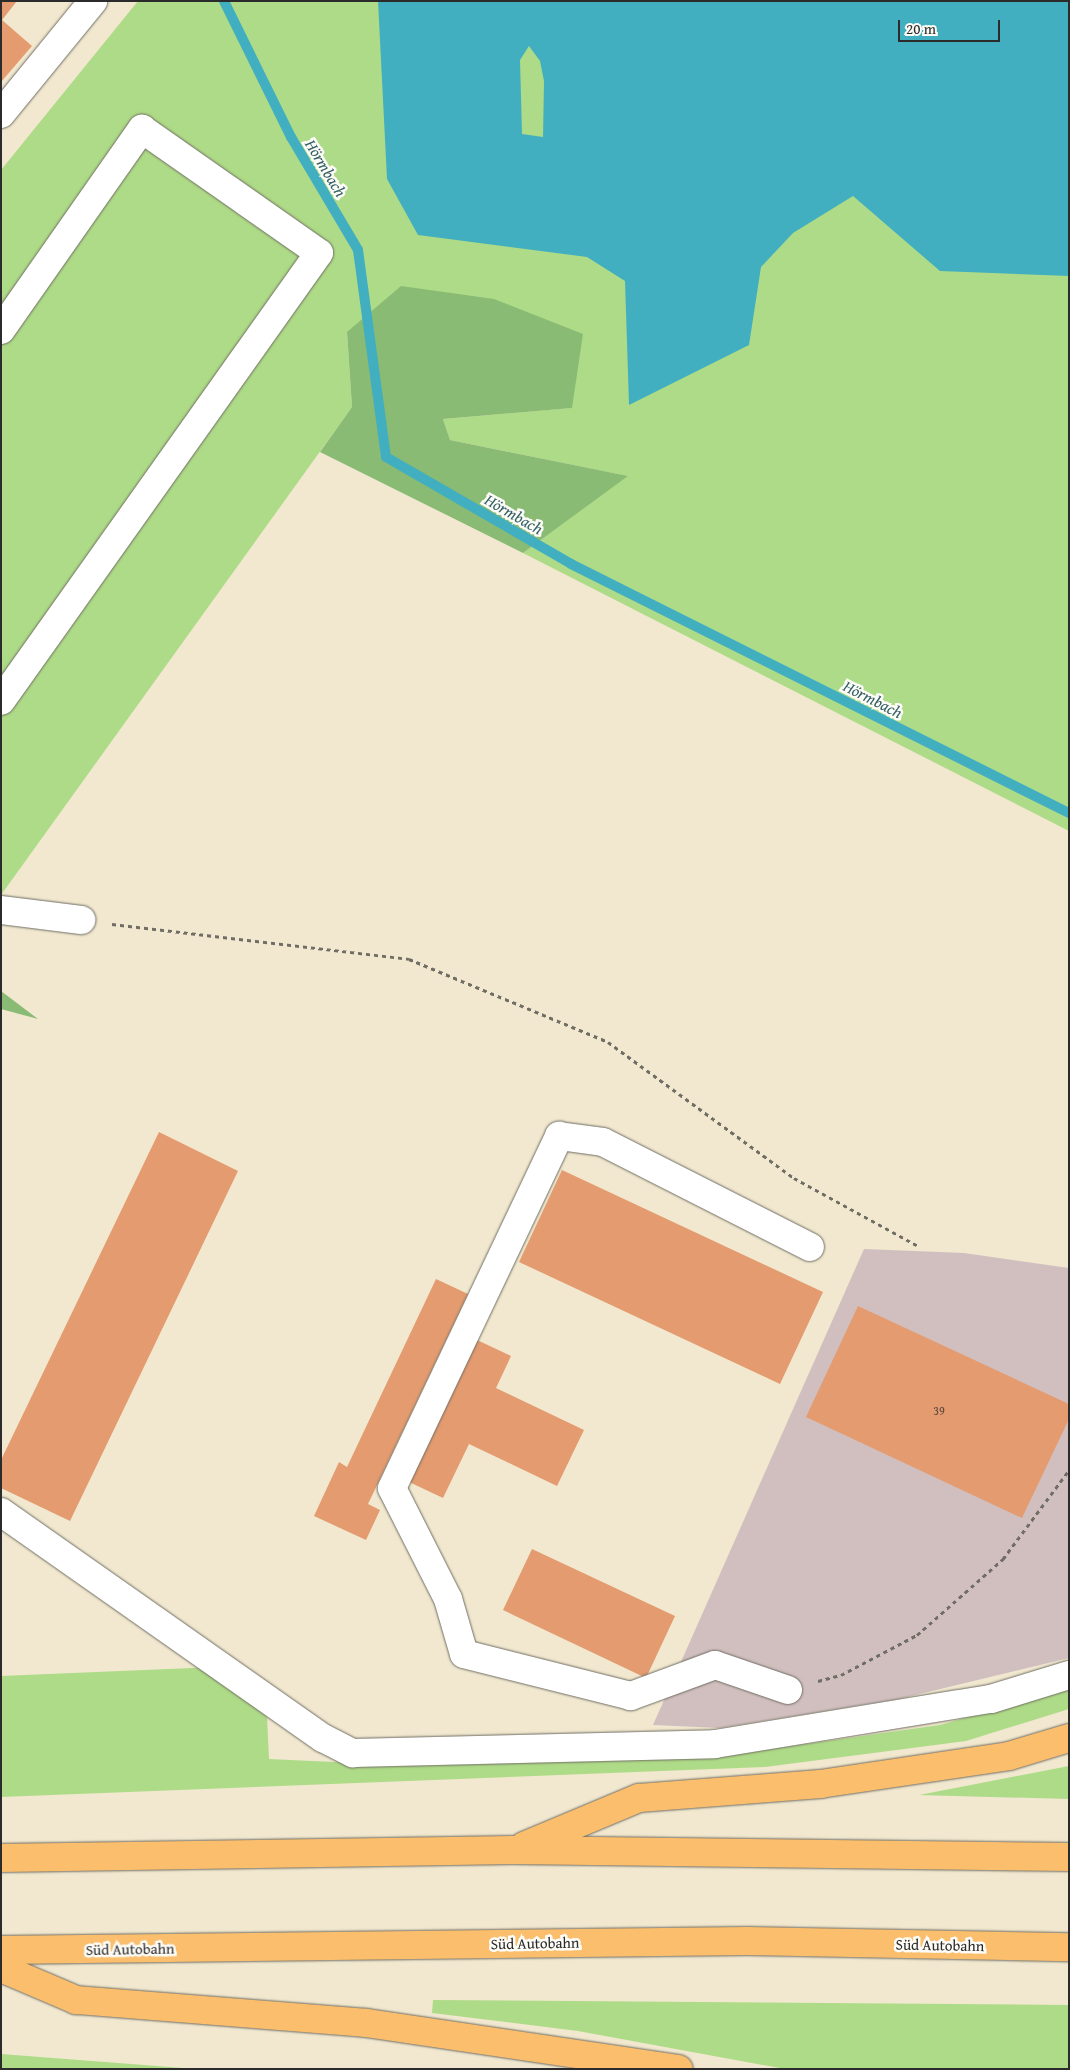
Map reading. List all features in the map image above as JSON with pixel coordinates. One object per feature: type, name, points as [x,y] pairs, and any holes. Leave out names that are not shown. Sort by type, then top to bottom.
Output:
[{"type":"highway","points":[[513,1850],[639,1798],[820,1784],[1009,1756],[1069,1738]]},
{"type":"highway","points":[[1,1858],[513,1850],[1069,1857]]},
{"type":"highway","name":"Süd Autobahn","points":[[1,1950],[747,1941],[1069,1947]]},
{"type":"highway","points":[[1,1968],[76,2000],[366,2023],[679,2069]]},
{"type":"lane","points":[[1,114],[93,1]]},
{"type":"lane","points":[[1,330],[142,129],[319,253],[1,701]]},
{"type":"lane","points":[[1,910],[81,920]]},
{"type":"lane","points":[[788,1690],[715,1665],[632,1696],[464,1654],[448,1599],[392,1488],[559,1136],[603,1142],[810,1247]]},
{"type":"lane","points":[[1,1512],[322,1738],[353,1753],[715,1744],[992,1699],[1069,1676]]},
{"type":"path","points":[[81,920],[409,959],[608,1042],[794,1178],[918,1246]]},
{"type":"path","points":[[788,1690],[841,1675],[916,1635],[1003,1559],[1069,1470]]},
{"type":"shaded area","points":[[864,1249],[964,1253],[1069,1268],[1069,1658],[899,1699],[720,1728],[653,1725]]},
{"type":"green space","points":[[138,1],[1069,1],[1069,831],[523,553],[627,476],[450,440],[443,419],[571,408],[347,332],[352,407],[1,895],[1,170]]},
{"type":"green space","points":[[401,286],[494,299],[583,334],[572,408],[443,419],[450,440],[628,476],[523,553],[320,452],[352,407],[347,332]]},
{"type":"green space","points":[[1,991],[38,1019],[1,1009]]},
{"type":"green space","points":[[216,1667],[267,1717],[269,1759],[398,1765],[736,1754],[940,1725],[1069,1688],[1069,1709],[966,1741],[765,1767],[1,1797],[1,1676]]},
{"type":"green space","points":[[1069,1766],[1069,1799],[919,1795]]},
{"type":"green space","points":[[433,2000],[1069,2005],[1069,2069],[785,2069],[578,2031],[432,2013]]},
{"type":"green space","points":[[1,2054],[183,2068],[191,2069],[1,2069]]},
{"type":"water","points":[[378,1],[1069,1],[1069,276],[940,271],[853,196],[793,233],[761,267],[749,345],[629,405],[625,281],[587,257],[418,235],[387,179]],"holes":[[[529,46],[540,61],[544,81],[543,137],[522,134],[520,60]]]},
{"type":"building","points":[[1,1],[17,1],[2,20],[32,46],[1,82]]},
{"type":"building","points":[[159,1132],[238,1171],[70,1521],[1,1488],[1,1460]]},
{"type":"building","points":[[562,1170],[823,1292],[780,1384],[519,1262]]},
{"type":"building","points":[[436,1279],[468,1294],[368,1504],[380,1510],[366,1540],[314,1516],[339,1462],[347,1467]]},
{"type":"building","points":[[858,1306],[1069,1404],[1069,1419],[1022,1518],[806,1417]]},
{"type":"building","points":[[475,1339],[511,1356],[496,1388],[584,1430],[557,1486],[469,1444],[443,1498],[407,1481]]},
{"type":"building","points":[[532,1549],[675,1616],[646,1678],[503,1610]]},
{"type":"waterway","name":"Hörmbach","points":[[224,1],[291,137],[358,250],[386,457],[571,564],[1069,813]]}]
